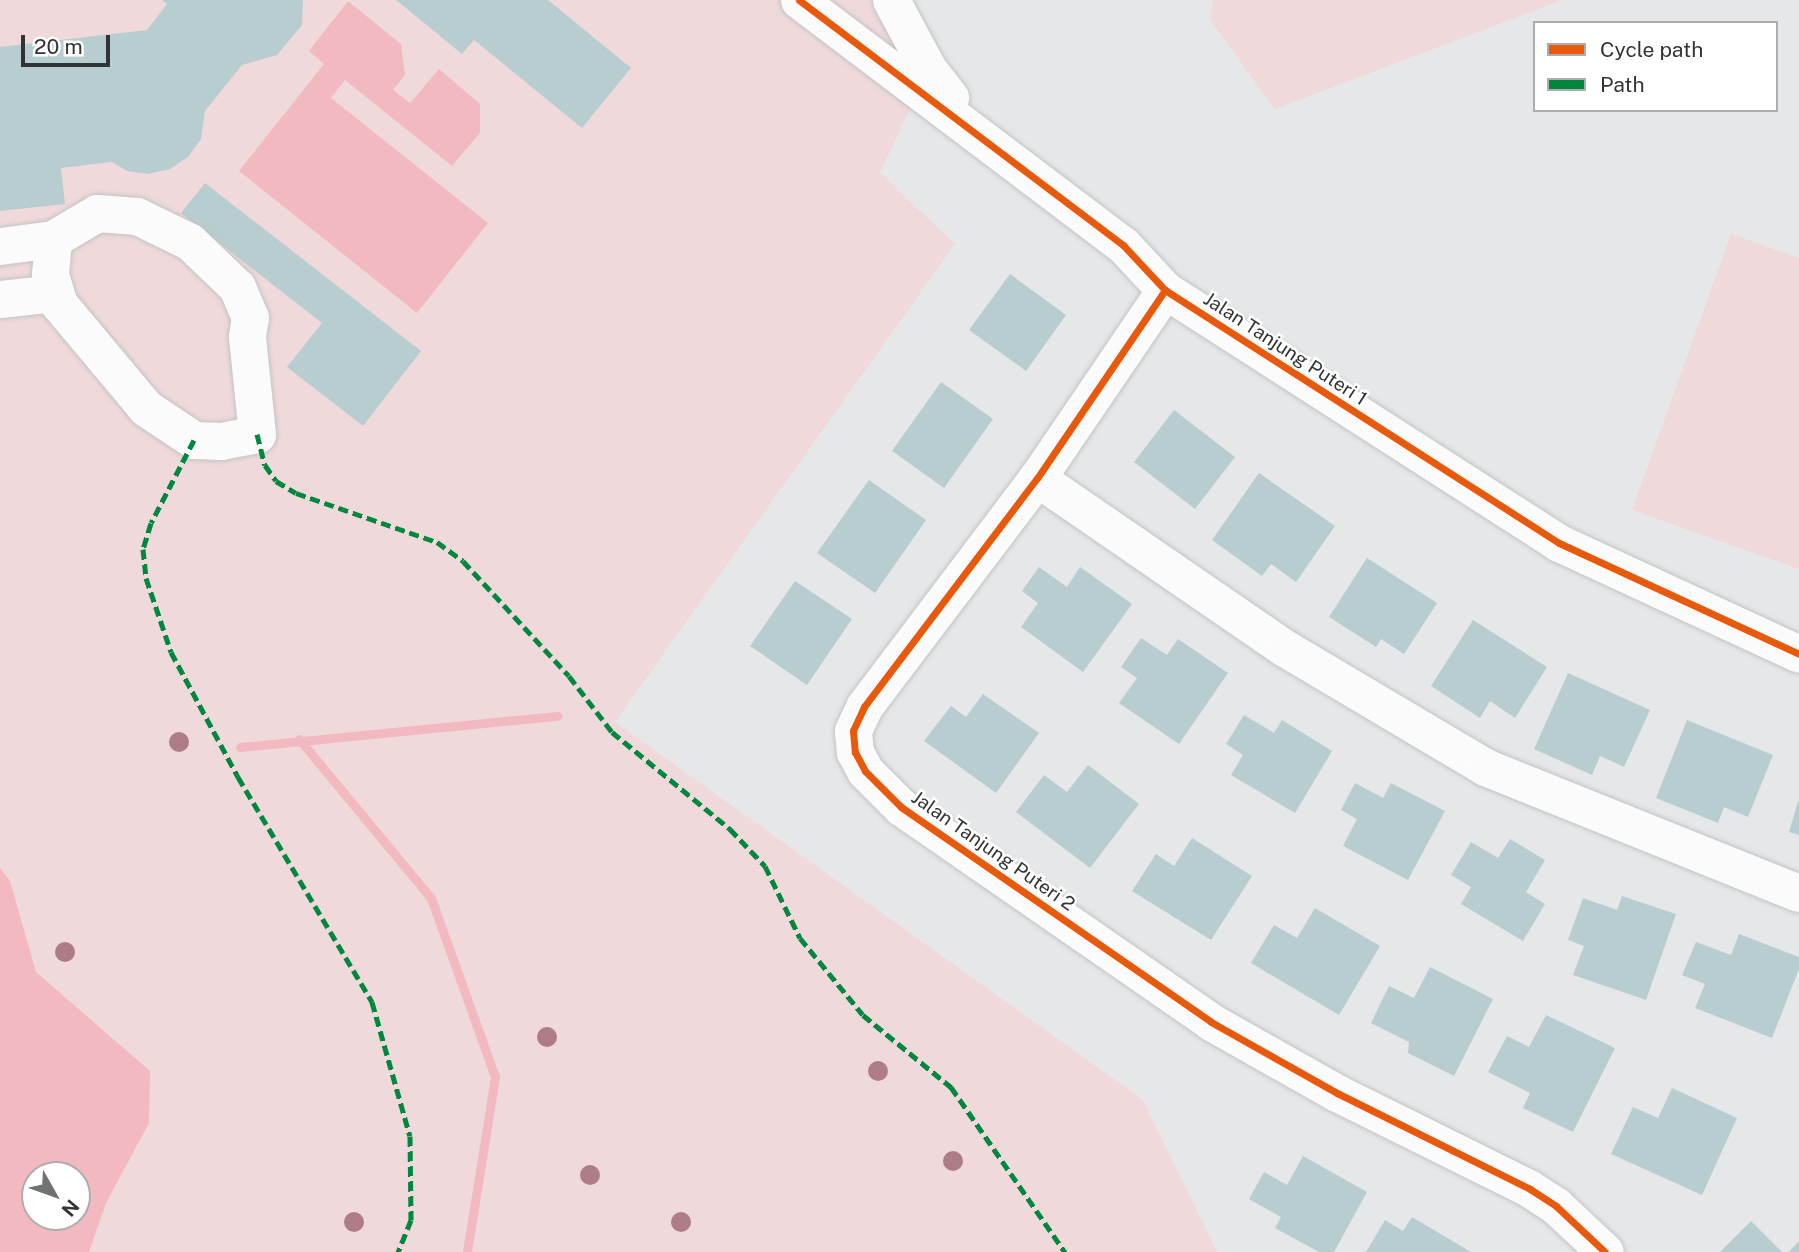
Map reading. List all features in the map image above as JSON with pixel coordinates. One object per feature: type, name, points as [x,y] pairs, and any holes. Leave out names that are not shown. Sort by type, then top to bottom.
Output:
[{"type":"street","name":"Jalan Tanjung Puteri 1","points":[[799,0],[974,128],[1123,245],[1165,290],[1559,543],[1799,654]]},
{"type":"street","points":[[891,0],[928,69],[974,128]]},
{"type":"street","points":[[0,246],[53,239],[97,213],[137,216],[190,242],[237,287],[250,317],[247,337],[257,433],[221,441],[194,440],[169,426],[120,383],[59,304],[50,274],[53,239]]},
{"type":"street","name":"Jalan Tanjung Puteri 2","points":[[1165,290],[1037,478],[864,707],[853,731],[855,752],[865,771],[901,807],[1211,1022],[1337,1093],[1530,1189],[1556,1206],[1605,1252]]},
{"type":"street","points":[[0,299],[55,293]]},
{"type":"street","points":[[1037,478],[1283,647],[1485,767],[1799,893]]},
{"type":"shaded area","points":[[0,0],[891,0],[928,69],[880,173],[955,244],[615,722],[1143,1100],[1217,1252],[0,1252]]},
{"type":"shaded area","points":[[1213,0],[1562,0],[1275,109],[1210,20]]},
{"type":"shaded area","points":[[348,1],[401,44],[405,75],[393,90],[410,103],[439,69],[480,104],[480,133],[452,166],[345,80],[331,98],[488,223],[417,313],[239,171],[324,64],[309,51]]},
{"type":"shaded area","points":[[1731,234],[1799,258],[1799,569],[1632,510]]},
{"type":"shaded area","points":[[0,868],[10,881],[36,972],[150,1071],[149,1123],[106,1203],[89,1252],[0,1252]]},
{"type":"building","points":[[162,0],[303,0],[302,25],[277,55],[242,65],[205,111],[201,139],[188,157],[170,169],[148,174],[127,171],[112,162],[61,168],[65,204],[0,211],[0,47],[147,30],[167,4]]},
{"type":"building","points":[[396,0],[548,0],[631,68],[582,128],[474,40],[462,54]]},
{"type":"building","points":[[205,183],[421,351],[363,426],[287,367],[322,323],[181,213]]},
{"type":"building","points":[[1010,274],[1066,315],[1026,371],[969,330]]},
{"type":"building","points":[[941,382],[993,419],[944,488],[892,451]]},
{"type":"building","points":[[1174,410],[1235,457],[1195,509],[1134,462]]},
{"type":"building","points":[[1259,473],[1335,526],[1296,582],[1271,564],[1262,576],[1212,540]]},
{"type":"building","points":[[869,480],[926,520],[875,593],[817,553]]},
{"type":"building","points":[[1367,558],[1437,603],[1404,654],[1381,639],[1376,647],[1329,617]]},
{"type":"building","points":[[1039,567],[1067,587],[1080,567],[1132,604],[1083,672],[1021,627],[1038,603],[1022,591]]},
{"type":"building","points":[[795,581],[852,619],[807,685],[750,646]]},
{"type":"building","points":[[1473,620],[1547,667],[1515,718],[1490,701],[1480,718],[1431,686]]},
{"type":"building","points":[[1141,638],[1167,655],[1178,639],[1228,673],[1179,744],[1119,703],[1137,678],[1121,667]]},
{"type":"building","points":[[1568,673],[1650,710],[1624,767],[1600,756],[1592,775],[1534,749]]},
{"type":"building","points":[[983,694],[1039,733],[996,793],[924,741],[951,706],[966,717]]},
{"type":"building","points":[[1244,715],[1274,733],[1282,720],[1332,751],[1295,813],[1231,775],[1243,755],[1226,744]]},
{"type":"building","points":[[1687,720],[1773,755],[1748,817],[1724,807],[1718,823],[1656,798]]},
{"type":"building","points":[[1088,765],[1139,804],[1090,868],[1016,812],[1044,775],[1067,792]]},
{"type":"building","points":[[1355,783],[1383,798],[1391,783],[1445,811],[1408,880],[1343,846],[1357,819],[1341,810]]},
{"type":"building","points":[[1799,802],[1799,835],[1789,832]]},
{"type":"building","points":[[1192,838],[1252,876],[1211,940],[1132,891],[1156,854],[1174,866]]},
{"type":"building","points":[[1510,839],[1545,860],[1526,892],[1545,904],[1523,941],[1461,904],[1471,887],[1451,875],[1471,842],[1498,858]]},
{"type":"building","points":[[1622,896],[1676,914],[1646,1000],[1573,975],[1584,946],[1568,940],[1583,898],[1617,910]]},
{"type":"building","points":[[1315,908],[1380,946],[1339,1015],[1251,963],[1274,925],[1297,938]]},
{"type":"building","points":[[1739,934],[1799,957],[1799,969],[1772,1038],[1695,1008],[1705,984],[1682,975],[1696,942],[1731,955]]},
{"type":"building","points":[[1430,967],[1493,999],[1454,1076],[1408,1053],[1409,1042],[1371,1023],[1389,986],[1414,998]]},
{"type":"building","points":[[1546,1015],[1615,1048],[1573,1132],[1523,1108],[1530,1093],[1488,1072],[1507,1036],[1529,1047]]},
{"type":"building","points":[[1672,1088],[1737,1118],[1702,1195],[1611,1154],[1633,1107],[1658,1118]]},
{"type":"building","points":[[1303,1156],[1367,1192],[1334,1252],[1319,1252],[1275,1228],[1281,1217],[1249,1199],[1264,1172],[1287,1185]]},
{"type":"building","points":[[1412,1217],[1471,1252],[1366,1252],[1385,1220],[1403,1231]]},
{"type":"building","points":[[1751,1221],[1782,1252],[1720,1252]]},
{"type":"building","points":[[1799,1241],[1799,1252],[1789,1252]]},
{"type":"waterway","points":[[240,747],[557,716]]},
{"type":"waterway","points":[[299,739],[431,898],[495,1077],[467,1252]]},
{"type":"marked path","points":[[257,434],[265,465],[276,481],[296,493],[437,542],[463,561],[569,676],[612,732],[730,829],[765,866],[800,938],[863,1015],[951,1087],[1065,1252]]},
{"type":"marked path","points":[[194,440],[151,523],[143,549],[146,578],[171,652],[238,777],[372,1002],[410,1136],[411,1220],[398,1252]]},
{"type":"cycle path","points":[[799,0],[1123,245],[1165,290],[1559,543],[1799,654]]},
{"type":"cycle path","points":[[1165,290],[1037,478],[864,707],[853,731],[855,752],[865,771],[901,807],[1211,1022],[1337,1093],[1530,1189],[1556,1206],[1605,1252]]}]
